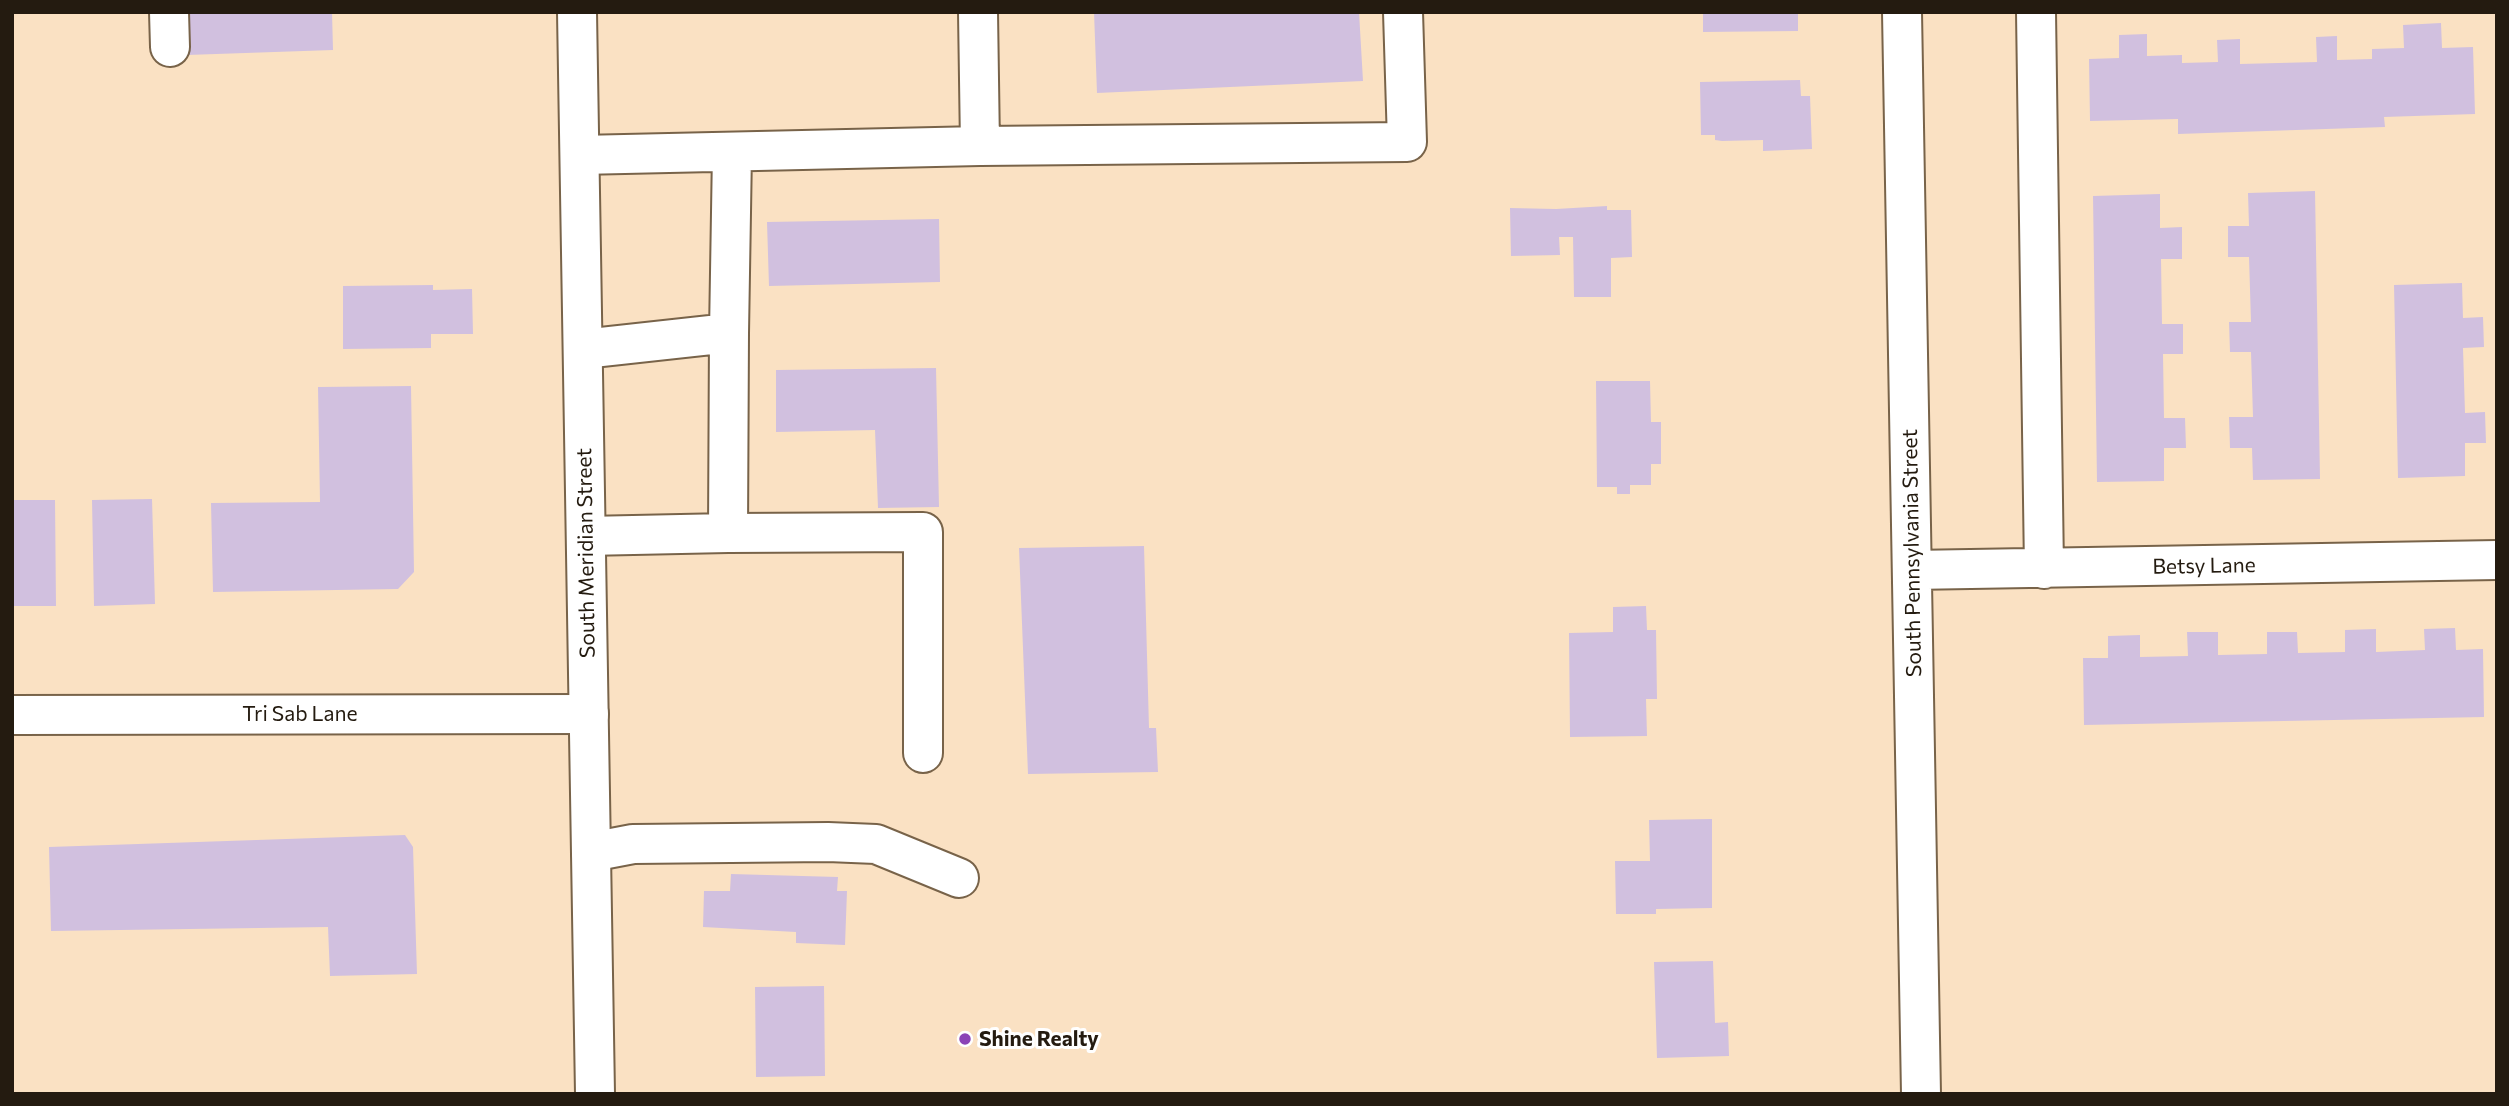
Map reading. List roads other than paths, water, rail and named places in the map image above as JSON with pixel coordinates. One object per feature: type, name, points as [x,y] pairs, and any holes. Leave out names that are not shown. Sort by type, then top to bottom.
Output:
[{"type":"street","name":"South Meridian Street","points":[[577,12],[595,1094]]},
{"type":"street","points":[[978,12],[980,146]]},
{"type":"street","points":[[580,155],[980,146],[1407,142],[1403,12]]},
{"type":"street","name":"South Pennsylvania Street","points":[[1902,12],[1921,1094]]},
{"type":"street","points":[[2036,12],[2044,569]]},
{"type":"street","points":[[729,533],[732,152]]},
{"type":"street","points":[[583,349],[729,333]]},
{"type":"street","points":[[586,536],[923,532],[923,753]]},
{"type":"street","name":"Betsy Lane","points":[[1912,570],[2497,560]]},
{"type":"street","name":"Tri Sab Lane","points":[[12,715],[589,714]]},
{"type":"street","points":[[591,852],[633,844],[876,844],[959,878]]},
{"type":"place","name":"Shine Realty","points":[[965,1039]]}]
